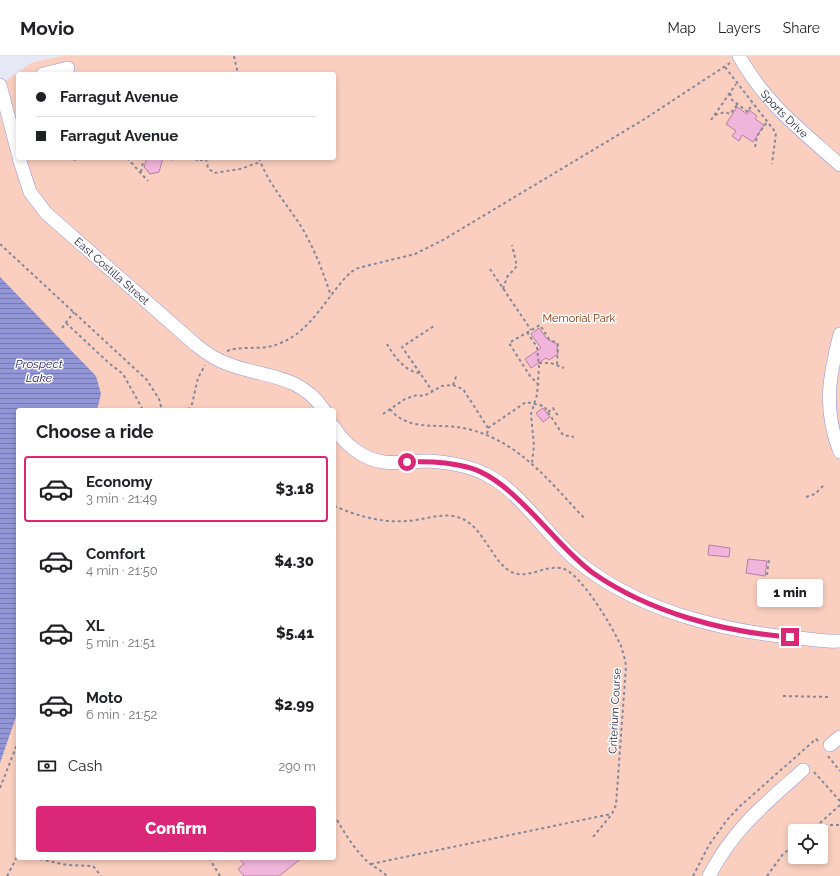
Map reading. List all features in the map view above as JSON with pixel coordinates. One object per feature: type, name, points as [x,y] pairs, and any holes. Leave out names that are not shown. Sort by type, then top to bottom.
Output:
[{"type":"street","name":"Sports Drive","points":[[739,56],[748,73],[768,99],[790,122],[840,165]]},
{"type":"street","points":[[51,72],[68,68]]},
{"type":"street","points":[[0,85],[13,108],[16,135]]},
{"type":"street","name":"East Costilla Street","points":[[20,160],[30,192],[46,214],[196,346],[215,359],[229,365],[275,376],[288,381],[309,395],[322,408]]},
{"type":"street","points":[[840,334],[831,370],[829,399],[832,427],[840,452]]},
{"type":"street","points":[[336,430],[345,442],[374,460],[384,462],[424,461],[448,463],[468,467],[489,476],[508,490],[575,559],[619,589],[644,601],[721,626],[775,636],[840,641]]},
{"type":"street","points":[[830,745],[840,737]]},
{"type":"street","points":[[709,876],[727,846],[739,830],[807,767]]},
{"type":"path","points":[[234,56],[238,72]]},
{"type":"path","points":[[189,408],[192,404],[198,378],[206,364],[220,354],[230,350],[270,347],[280,344],[305,327],[344,278],[358,268],[415,254],[442,240],[643,120],[739,56]]},
{"type":"path","points":[[724,67],[776,133],[772,164]]},
{"type":"path","points":[[711,120],[736,84]]},
{"type":"path","points":[[730,92],[732,100],[748,112],[752,104]]},
{"type":"path","points":[[714,115],[725,112],[730,114],[737,105]]},
{"type":"path","points":[[755,147],[757,136],[767,122]]},
{"type":"path","points":[[129,160],[148,181]]},
{"type":"path","points":[[140,173],[143,160]]},
{"type":"path","points":[[206,160],[208,168],[214,173],[240,169],[260,162],[264,172],[301,228],[320,262],[331,296]]},
{"type":"path","points":[[0,244],[147,380],[159,399],[161,408]]},
{"type":"path","points":[[503,289],[507,277],[517,266],[512,246]]},
{"type":"path","points":[[490,269],[531,330]]},
{"type":"path","points":[[62,328],[74,312]]},
{"type":"path","points":[[66,323],[110,364],[123,374],[142,408]]},
{"type":"path","points":[[539,385],[530,376],[509,343],[540,325],[549,339],[558,344],[557,366]]},
{"type":"path","points":[[433,393],[402,347],[434,326]]},
{"type":"path","points":[[527,332],[537,347],[539,363],[539,385],[531,414],[534,446],[532,463]]},
{"type":"path","points":[[387,344],[397,360],[415,373],[420,373]]},
{"type":"path","points":[[539,363],[564,368]]},
{"type":"path","points":[[454,385],[457,374]]},
{"type":"path","points":[[383,414],[405,399],[433,393],[442,386],[454,385],[463,389],[488,428],[487,435]]},
{"type":"path","points":[[488,428],[526,402],[544,406],[563,434],[574,437]]},
{"type":"path","points":[[548,412],[553,408],[558,416],[560,415]]},
{"type":"path","points":[[390,409],[395,416],[414,425],[465,428],[487,435],[514,449],[532,463],[585,519]]},
{"type":"path","points":[[806,497],[815,494],[825,484]]},
{"type":"path","name":"Criterium Course","points":[[336,507],[378,521],[408,521],[454,516],[469,523],[476,529],[503,565],[509,570],[525,575],[550,569],[563,568],[575,576],[612,629],[621,647],[626,666],[617,797],[612,814],[593,837]]},
{"type":"path","points":[[767,575],[769,559]]},
{"type":"path","points":[[783,696],[829,697]]},
{"type":"path","points":[[0,788],[16,747]]},
{"type":"path","points":[[799,754],[807,767],[840,801]]},
{"type":"path","points":[[819,824],[840,805]]},
{"type":"path","points":[[371,864],[612,814]]},
{"type":"path","points":[[336,818],[351,842],[371,864],[387,876]]},
{"type":"path","points":[[828,825],[840,825]]},
{"type":"path","points":[[767,876],[788,850]]},
{"type":"path","points":[[7,876],[16,859]]},
{"type":"path","points":[[43,860],[67,865],[93,866],[101,876]]},
{"type":"path","points":[[210,860],[220,876]]},
{"type":"green space","name":"Memorial Park","points":[[61,56],[840,56],[840,876],[0,876],[0,85],[16,74],[16,160],[336,160],[336,72],[18,72],[31,63]]},
{"type":"water","name":"Prospect Lake","points":[[0,277],[96,376],[101,394],[98,408],[16,408],[16,717],[0,763]]},
{"type":"building","points":[[737,107],[747,114],[749,110],[757,116],[755,119],[764,125],[753,142],[742,135],[739,141],[732,136],[736,131],[726,124]]},
{"type":"building","points":[[146,160],[162,160],[159,172],[150,174],[144,167]]},
{"type":"building","points":[[539,328],[547,339],[557,344],[558,354],[549,360],[546,358],[531,368],[525,359],[541,348],[531,334]]},
{"type":"building","points":[[543,408],[550,417],[543,422],[536,413]]},
{"type":"building","points":[[709,545],[730,548],[729,557],[708,555]]},
{"type":"building","points":[[748,559],[767,561],[765,576],[746,573]]},
{"type":"building","points":[[241,860],[299,860],[279,876],[244,876],[238,869],[244,864]]},
{"type":"route","points":[[407,462],[424,461],[448,463],[468,467],[489,476],[508,490],[575,559],[594,574],[638,598],[691,618],[721,626],[775,636],[790,637]]}]
